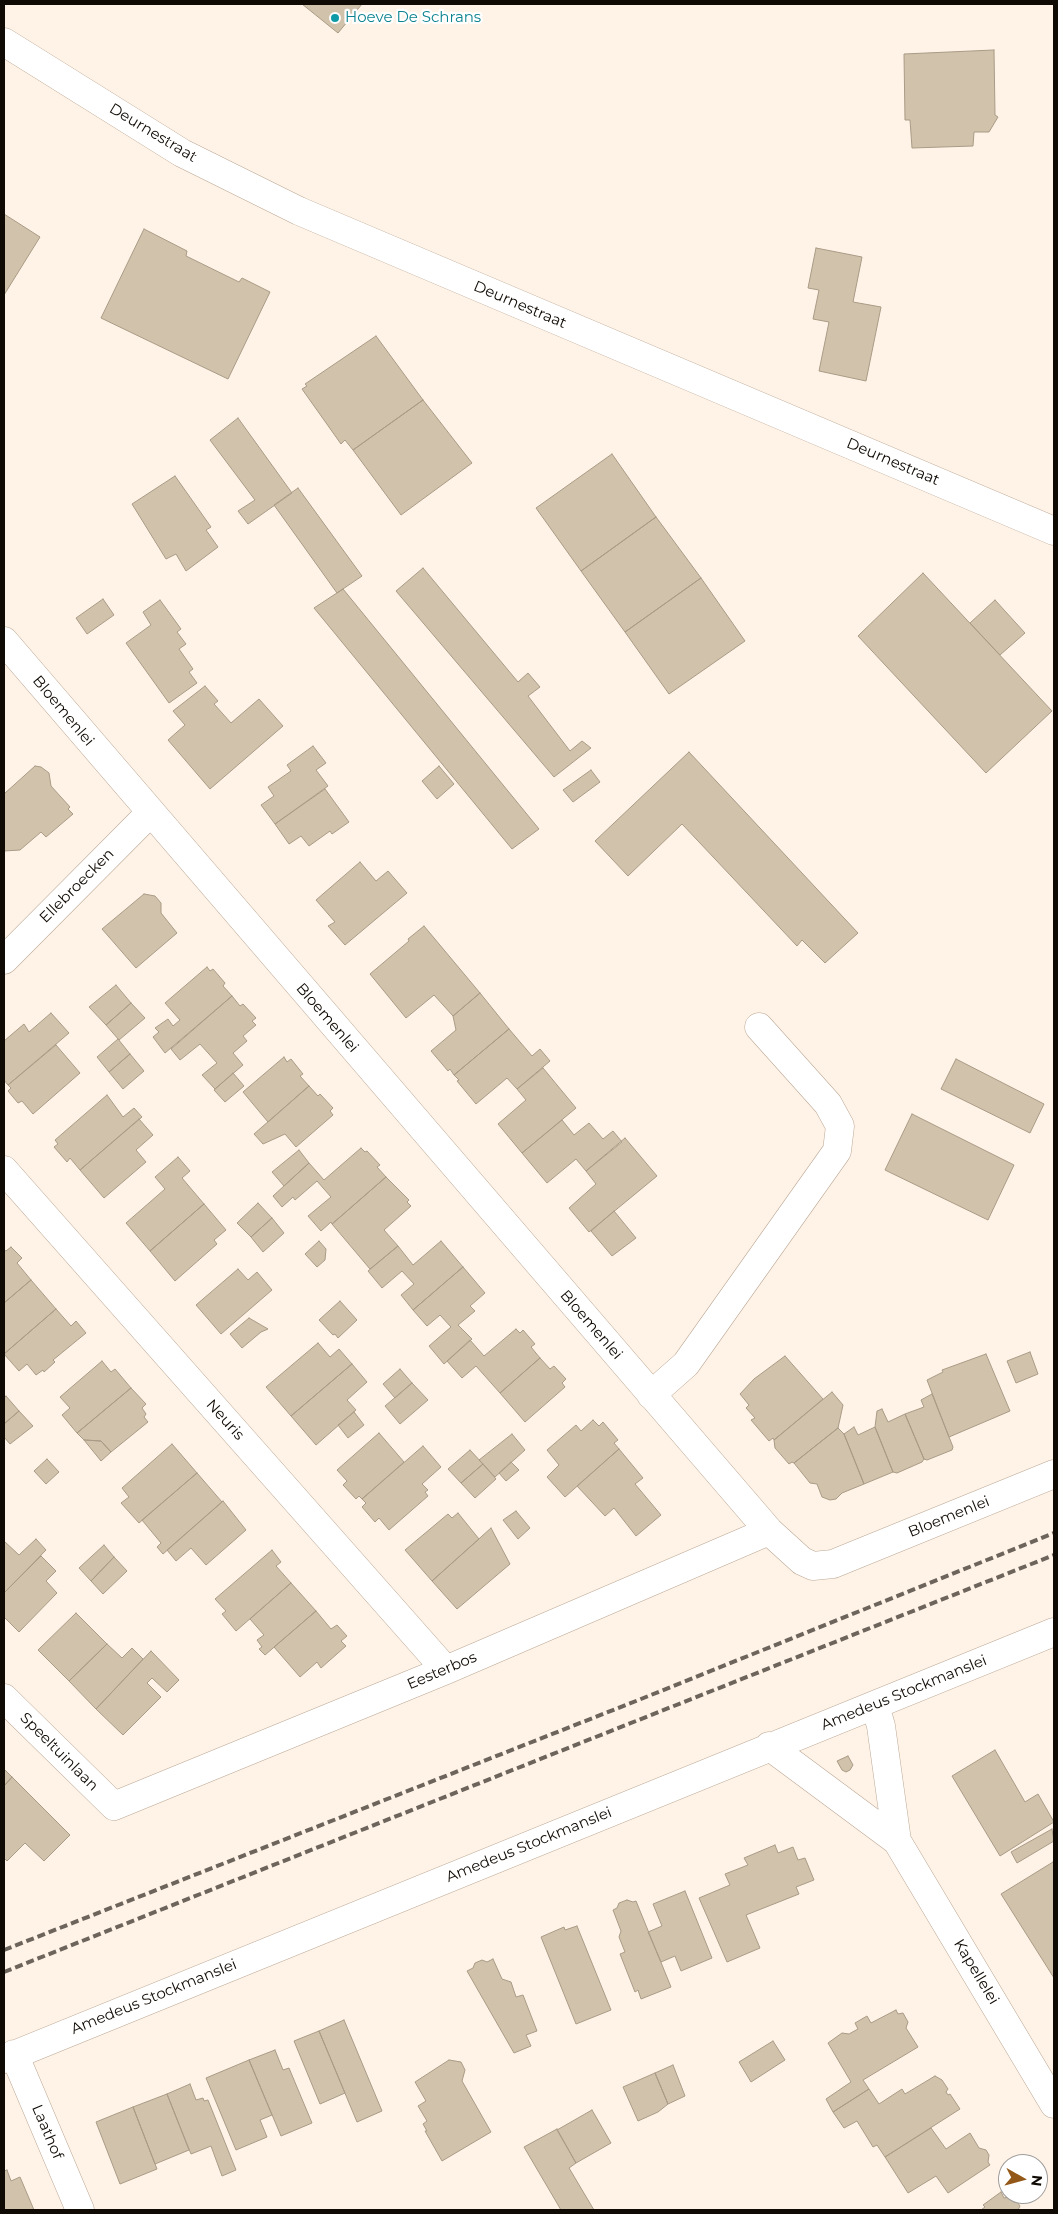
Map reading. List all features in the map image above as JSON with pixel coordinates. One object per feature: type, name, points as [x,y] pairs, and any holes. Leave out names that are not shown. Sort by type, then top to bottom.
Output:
[{"type":"street","name":"Deurnestraat","points":[[4,42],[182,153],[299,211],[1054,531]]},
{"type":"street","name":"Bloemenlei","points":[[4,641],[651,1395],[769,1531],[802,1561],[821,1567],[833,1564],[1054,1474]]},
{"type":"street","name":"Ellebroecken","points":[[4,960],[150,813]]},
{"type":"street","points":[[651,1395],[686,1364],[837,1150],[840,1126],[828,1104],[760,1027]]},
{"type":"street","name":"Neuris","points":[[4,1170],[446,1670]]},
{"type":"street","name":"Eesterbos","points":[[114,1806],[446,1670],[769,1531]]},
{"type":"street","name":"Amedeus Stockmanslei","points":[[9,2056],[769,1746],[1054,1632]]},
{"type":"street","name":"Speeltuinlaan","points":[[4,1698],[114,1806]]},
{"type":"street","name":"Kapellelei","points":[[875,1705],[880,1726],[897,1841],[1054,2104]]},
{"type":"street","name":"Kapellelei","points":[[769,1746],[897,1841]]},
{"type":"street","name":"Laathof","points":[[9,2056],[80,2210]]},
{"type":"building","name":"Hoeve De Schrans","points":[[302,4],[362,4],[338,33]]},
{"type":"building","points":[[994,50],[995,115],[998,117],[989,132],[974,132],[973,146],[912,148],[910,120],[905,120],[904,54]]},
{"type":"building","points":[[4,214],[40,237],[4,295]]},
{"type":"building","points":[[144,229],[187,251],[186,256],[239,282],[242,278],[270,292],[228,379],[101,318]]},
{"type":"building","points":[[816,248],[862,257],[853,302],[881,307],[866,381],[819,371],[829,322],[813,319],[819,290],[808,288]]},
{"type":"building","points":[[376,336],[423,400],[353,450],[345,440],[341,444],[302,389],[307,386],[305,384]]},
{"type":"building","points":[[423,400],[472,463],[401,515],[353,450]]},
{"type":"building","points":[[238,418],[292,493],[248,524],[238,511],[255,500],[210,440]]},
{"type":"building","points":[[612,454],[656,517],[581,571],[536,508]]},
{"type":"building","points":[[175,476],[211,527],[206,530],[218,547],[186,571],[176,554],[166,559],[132,504]]},
{"type":"building","points":[[298,488],[362,576],[337,593],[274,505]]},
{"type":"building","points":[[656,517],[701,578],[625,632],[581,571]]},
{"type":"building","points":[[423,568],[518,682],[528,673],[540,687],[528,696],[570,751],[582,741],[591,748],[554,777],[396,591]]},
{"type":"building","points":[[923,573],[1052,711],[986,773],[858,636]]},
{"type":"building","points":[[701,578],[745,641],[669,694],[625,632]]},
{"type":"building","points":[[343,589],[539,829],[512,849],[314,608]]},
{"type":"building","points":[[103,599],[114,615],[87,634],[76,618]]},
{"type":"building","points":[[160,600],[181,629],[177,632],[186,644],[179,649],[193,669],[189,672],[197,683],[169,703],[126,643],[151,625],[143,612]]},
{"type":"building","points":[[995,600],[1025,633],[1000,655],[970,623]]},
{"type":"building","points":[[205,686],[218,701],[214,704],[231,723],[259,699],[283,726],[210,789],[168,740],[185,725],[173,711]]},
{"type":"building","points":[[313,746],[326,763],[316,770],[328,786],[275,824],[261,805],[274,796],[268,787],[291,771],[287,765]]},
{"type":"building","points":[[689,752],[858,933],[825,963],[802,940],[797,946],[682,824],[628,876],[595,841]]},
{"type":"building","points":[[35,766],[41,767],[49,773],[51,786],[70,807],[68,809],[73,814],[46,837],[41,832],[20,850],[4,851],[4,794]]},
{"type":"building","points":[[439,766],[454,784],[437,799],[422,781]]},
{"type":"building","points":[[591,770],[600,782],[573,802],[563,790]]},
{"type":"building","points":[[325,789],[349,822],[332,834],[330,831],[309,846],[301,836],[289,844],[275,824]]},
{"type":"building","points":[[360,862],[376,881],[388,871],[407,893],[345,945],[328,926],[335,922],[316,900]]},
{"type":"building","points":[[144,894],[155,896],[161,903],[161,913],[177,933],[136,968],[102,929]]},
{"type":"building","points":[[424,926],[480,993],[453,1016],[434,995],[406,1018],[370,974]]},
{"type":"building","points":[[207,967],[210,971],[213,969],[225,983],[223,986],[232,996],[165,1053],[153,1037],[159,1032],[155,1028],[168,1019],[173,1026],[180,1020],[165,1003]]},
{"type":"building","points":[[116,985],[131,1003],[106,1025],[89,1007]]},
{"type":"building","points":[[480,993],[509,1029],[454,1075],[450,1069],[448,1071],[431,1051],[456,1030],[453,1016]]},
{"type":"building","points":[[232,996],[240,1006],[243,1004],[256,1018],[252,1021],[256,1025],[243,1036],[247,1041],[233,1053],[243,1065],[215,1089],[202,1075],[217,1063],[200,1044],[180,1060],[171,1049]]},
{"type":"building","points":[[131,1003],[145,1018],[119,1040],[106,1025]]},
{"type":"building","points":[[51,1013],[69,1033],[8,1085],[4,1080],[4,1041],[24,1024],[29,1032]]},
{"type":"building","points":[[509,1029],[532,1056],[540,1049],[550,1061],[517,1089],[507,1078],[476,1104],[454,1075]]},
{"type":"building","points":[[118,1039],[130,1054],[109,1072],[97,1057]]},
{"type":"building","points":[[56,1045],[80,1073],[33,1114],[22,1101],[18,1103],[8,1091],[11,1088],[8,1085]]},
{"type":"building","points":[[130,1054],[144,1071],[123,1089],[109,1072]]},
{"type":"building","points":[[284,1057],[287,1062],[291,1059],[303,1074],[300,1076],[309,1086],[268,1122],[243,1092]]},
{"type":"building","points":[[956,1059],[1044,1104],[1030,1133],[941,1089]]},
{"type":"building","points":[[543,1068],[576,1108],[522,1153],[498,1124],[526,1100],[517,1089]]},
{"type":"building","points":[[233,1073],[244,1086],[225,1102],[214,1090]]},
{"type":"building","points":[[309,1086],[318,1096],[320,1094],[333,1108],[330,1111],[333,1115],[296,1147],[285,1134],[263,1144],[254,1134]]},
{"type":"building","points":[[107,1095],[123,1117],[134,1108],[142,1117],[80,1170],[70,1158],[67,1162],[54,1147],[58,1144],[55,1140]]},
{"type":"building","points":[[912,1114],[1014,1165],[988,1220],[885,1170]]},
{"type":"building","points":[[139,1119],[153,1135],[136,1150],[146,1162],[104,1198],[80,1170]]},
{"type":"building","points":[[562,1120],[574,1135],[589,1123],[603,1139],[613,1131],[622,1142],[586,1171],[576,1159],[547,1183],[522,1153]]},
{"type":"building","points":[[625,1138],[657,1176],[589,1232],[569,1208],[596,1184],[586,1171]]},
{"type":"building","points":[[361,1148],[365,1152],[367,1151],[380,1165],[377,1167],[386,1177],[332,1224],[331,1222],[321,1231],[308,1216],[331,1197],[317,1181],[295,1200],[293,1197],[282,1207],[273,1196],[309,1163],[324,1180]]},
{"type":"building","points":[[299,1150],[309,1163],[284,1186],[272,1172]]},
{"type":"building","points":[[178,1157],[190,1171],[182,1178],[204,1204],[150,1251],[126,1223],[165,1189],[155,1177]]},
{"type":"building","points":[[386,1177],[409,1200],[407,1202],[411,1206],[384,1230],[398,1246],[370,1269],[332,1224]]},
{"type":"building","points":[[258,1203],[272,1218],[251,1237],[237,1223]]},
{"type":"building","points":[[204,1204],[226,1230],[214,1240],[217,1244],[175,1281],[150,1251]]},
{"type":"building","points":[[614,1211],[636,1238],[612,1256],[591,1231]]},
{"type":"building","points":[[272,1218],[284,1233],[263,1252],[251,1237]]},
{"type":"building","points":[[319,1241],[326,1249],[325,1260],[317,1267],[305,1254]]},
{"type":"building","points":[[441,1241],[463,1267],[413,1310],[401,1295],[414,1284],[402,1271],[382,1288],[368,1271],[398,1246],[413,1265]]},
{"type":"building","points":[[11,1247],[22,1258],[17,1263],[31,1280],[4,1303],[4,1250],[6,1251]]},
{"type":"building","points":[[463,1267],[485,1293],[470,1306],[475,1311],[458,1325],[472,1339],[444,1364],[429,1346],[451,1327],[440,1315],[427,1326],[413,1310]]},
{"type":"building","points":[[238,1269],[248,1280],[257,1272],[272,1290],[221,1334],[196,1305]]},
{"type":"building","points":[[31,1280],[56,1309],[4,1354],[4,1303]]},
{"type":"building","points":[[340,1301],[357,1320],[338,1338],[319,1320]]},
{"type":"building","points":[[56,1309],[71,1326],[76,1321],[86,1333],[53,1360],[55,1362],[44,1372],[43,1370],[36,1375],[27,1364],[19,1371],[4,1354]]},
{"type":"building","points":[[249,1318],[268,1329],[261,1332],[242,1348],[230,1334]]},
{"type":"building","points":[[516,1329],[520,1333],[523,1330],[535,1344],[531,1347],[540,1358],[500,1393],[476,1366],[462,1378],[447,1361],[470,1340],[484,1356]]},
{"type":"building","points":[[318,1343],[330,1357],[339,1349],[352,1364],[291,1416],[266,1387]]},
{"type":"building","points":[[1030,1352],[1038,1374],[1016,1383],[1007,1361]]},
{"type":"building","points":[[986,1354],[1010,1411],[949,1437],[927,1380],[943,1372],[942,1370]]},
{"type":"building","points":[[785,1356],[823,1399],[774,1440],[773,1438],[769,1441],[751,1420],[755,1418],[746,1408],[749,1405],[740,1394],[754,1379]]},
{"type":"building","points":[[540,1358],[550,1369],[554,1366],[566,1379],[562,1383],[565,1387],[525,1422],[500,1393]]},
{"type":"building","points":[[102,1361],[111,1372],[115,1369],[131,1388],[77,1433],[62,1415],[70,1408],[60,1397]]},
{"type":"building","points":[[352,1364],[367,1382],[347,1400],[356,1410],[316,1445],[291,1416]]},
{"type":"building","points":[[400,1369],[412,1383],[395,1398],[383,1384]]},
{"type":"building","points":[[412,1383],[428,1400],[400,1424],[385,1406]]},
{"type":"building","points":[[131,1388],[146,1404],[142,1408],[146,1414],[144,1417],[148,1422],[111,1452],[101,1441],[84,1440],[77,1433]]},
{"type":"building","points":[[832,1392],[843,1405],[838,1428],[794,1463],[789,1464],[775,1448],[774,1440]]},
{"type":"building","points":[[932,1394],[953,1447],[952,1450],[927,1460],[924,1459],[905,1414],[924,1407],[921,1400]]},
{"type":"building","points":[[6,1396],[19,1411],[4,1424],[4,1398]]},
{"type":"building","points":[[882,1409],[888,1422],[905,1414],[924,1459],[922,1462],[897,1473],[893,1472],[875,1427],[877,1411]]},
{"type":"building","points":[[19,1411],[33,1426],[10,1444],[4,1437],[4,1424]]},
{"type":"building","points":[[354,1412],[364,1425],[348,1438],[338,1425]]},
{"type":"building","points":[[593,1420],[599,1426],[603,1422],[618,1440],[614,1443],[619,1449],[565,1497],[547,1477],[559,1465],[547,1450],[576,1425],[581,1431]]},
{"type":"building","points":[[854,1427],[858,1435],[875,1427],[893,1472],[864,1484],[844,1434]]},
{"type":"building","points":[[838,1428],[844,1434],[864,1484],[842,1493],[836,1499],[830,1500],[822,1497],[817,1484],[810,1483],[794,1463]]},
{"type":"building","points":[[379,1433],[404,1462],[362,1499],[359,1496],[356,1499],[343,1485],[347,1481],[337,1470]]},
{"type":"building","points":[[512,1434],[525,1450],[495,1477],[479,1460]]},
{"type":"building","points":[[84,1440],[101,1441],[111,1452],[101,1461]]},
{"type":"building","points":[[172,1444],[197,1473],[139,1523],[121,1503],[129,1497],[122,1488]]},
{"type":"building","points":[[423,1446],[441,1467],[422,1484],[428,1490],[425,1492],[428,1496],[389,1530],[379,1518],[375,1522],[362,1507],[366,1503],[362,1499]]},
{"type":"building","points":[[619,1449],[643,1478],[635,1484],[661,1515],[636,1536],[614,1508],[605,1516],[577,1486]]},
{"type":"building","points":[[470,1450],[483,1464],[461,1483],[448,1469]]},
{"type":"building","points":[[47,1459],[59,1472],[46,1484],[34,1471]]},
{"type":"building","points":[[511,1462],[519,1470],[506,1481],[499,1473]]},
{"type":"building","points":[[483,1464],[496,1479],[475,1498],[461,1483]]},
{"type":"building","points":[[197,1473],[222,1502],[163,1554],[157,1547],[161,1543],[142,1520]]},
{"type":"building","points":[[223,1501],[246,1530],[206,1565],[191,1548],[176,1561],[167,1550]]},
{"type":"building","points":[[516,1511],[530,1528],[518,1539],[503,1520]]},
{"type":"building","points":[[458,1513],[479,1539],[432,1581],[405,1550],[448,1514],[452,1518]]},
{"type":"building","points":[[491,1528],[510,1564],[457,1609],[432,1581]]},
{"type":"building","points":[[36,1539],[46,1550],[4,1593],[4,1541],[19,1555]]},
{"type":"building","points":[[104,1545],[114,1557],[91,1581],[79,1568]]},
{"type":"building","points":[[272,1550],[281,1562],[276,1566],[291,1583],[236,1631],[222,1614],[226,1611],[215,1599]]},
{"type":"building","points":[[41,1556],[56,1571],[46,1581],[57,1593],[19,1632],[4,1617],[4,1593]]},
{"type":"building","points":[[114,1557],[127,1571],[103,1594],[91,1581]]},
{"type":"building","points":[[291,1583],[316,1611],[265,1655],[259,1649],[262,1647],[257,1640],[264,1635],[250,1619]]},
{"type":"building","points":[[316,1611],[331,1629],[337,1625],[347,1636],[341,1641],[346,1646],[321,1668],[317,1662],[300,1677],[274,1647]]},
{"type":"building","points":[[76,1613],[107,1644],[69,1681],[38,1650]]},
{"type":"building","points":[[107,1644],[122,1658],[132,1648],[143,1659],[96,1709],[69,1681]]},
{"type":"building","points":[[151,1651],[179,1680],[167,1692],[152,1678],[147,1683],[161,1697],[123,1735],[96,1709]]},
{"type":"building","points":[[995,1750],[1025,1802],[1038,1794],[1054,1822],[1000,1856],[952,1776]]},
{"type":"building","points":[[848,1756],[853,1765],[846,1772],[842,1770],[837,1761]]},
{"type":"building","points":[[4,1769],[12,1777],[4,1786]]},
{"type":"building","points":[[12,1777],[70,1835],[44,1861],[25,1843],[7,1861],[4,1858],[4,1786]]},
{"type":"building","points":[[1052,1829],[1054,1841],[1017,1863],[1011,1852]]},
{"type":"building","points":[[775,1845],[778,1853],[793,1847],[798,1860],[805,1858],[814,1880],[796,1887],[799,1894],[746,1915],[760,1948],[727,1962],[699,1898],[730,1885],[725,1874],[748,1865],[744,1858]]},
{"type":"building","points":[[1053,1862],[1054,1865],[1054,1978],[1001,1894]]},
{"type":"building","points":[[685,1891],[712,1958],[681,1971],[675,1956],[661,1962],[648,1932],[662,1926],[653,1904]]},
{"type":"building","points":[[627,1900],[636,1901],[671,1987],[641,1999],[638,1990],[635,1992],[620,1954],[625,1952],[619,1937],[621,1931],[613,1910],[617,1908],[619,1903]]},
{"type":"building","points":[[577,1926],[611,2010],[576,2024],[541,1937],[564,1927],[565,1930]]},
{"type":"building","points":[[493,1959],[502,1979],[511,1982],[516,1997],[523,1995],[537,2031],[526,2035],[531,2046],[514,2053],[467,1971],[473,1968],[475,1963],[482,1960],[487,1962]]},
{"type":"building","points":[[896,2010],[898,2014],[903,2013],[908,2022],[906,2028],[918,2047],[863,2080],[869,2089],[833,2112],[826,2099],[851,2082],[828,2043],[842,2033],[849,2034],[858,2029],[855,2023],[867,2016],[871,2023]]},
{"type":"building","points":[[344,2020],[382,2111],[357,2122],[319,2031]]},
{"type":"building","points":[[319,2031],[345,2093],[320,2104],[294,2041]]},
{"type":"building","points":[[773,2041],[785,2060],[751,2082],[739,2062]]},
{"type":"building","points":[[275,2050],[283,2070],[289,2068],[312,2123],[281,2136],[249,2060]]},
{"type":"building","points":[[249,2060],[272,2115],[260,2120],[267,2137],[236,2150],[206,2078]]},
{"type":"building","points":[[449,2060],[461,2062],[465,2070],[462,2081],[491,2132],[442,2161],[425,2131],[427,2131],[423,2124],[427,2121],[418,2106],[426,2101],[415,2082]]},
{"type":"building","points":[[673,2065],[685,2096],[668,2104],[655,2073]]},
{"type":"building","points":[[655,2073],[668,2104],[658,2112],[638,2121],[623,2087]]},
{"type":"building","points":[[935,2076],[942,2080],[948,2089],[946,2092],[948,2095],[950,2094],[960,2109],[885,2157],[877,2145],[873,2147],[857,2121],[844,2128],[833,2112],[869,2089],[879,2104],[902,2089],[905,2094]]},
{"type":"building","points":[[190,2084],[196,2100],[203,2098],[204,2101],[208,2100],[236,2170],[222,2176],[211,2146],[191,2154],[167,2094]]},
{"type":"building","points":[[167,2094],[189,2150],[155,2164],[133,2107]]},
{"type":"building","points":[[133,2107],[157,2169],[120,2184],[96,2122]]},
{"type":"building","points":[[592,2110],[611,2143],[576,2163],[557,2130]]},
{"type":"building","points":[[931,2128],[946,2149],[970,2133],[979,2148],[986,2150],[989,2155],[988,2162],[990,2165],[948,2193],[936,2176],[908,2193],[885,2157]]},
{"type":"building","points":[[557,2129],[576,2163],[569,2168],[594,2210],[561,2210],[524,2147]]},
{"type":"building","points":[[7,2170],[11,2181],[20,2177],[34,2210],[4,2210],[4,2171]]},
{"type":"building","points":[[998,2194],[998,2204],[1019,2204],[1020,2206],[1018,2210],[981,2210],[985,2207],[983,2205]]},
{"type":"railway","points":[[4,1950],[636,1701],[1054,1533]]},
{"type":"railway","points":[[4,1972],[1054,1555]]},
{"type":"place","name":"Hoeve De Schrans","points":[[335,18]]}]
